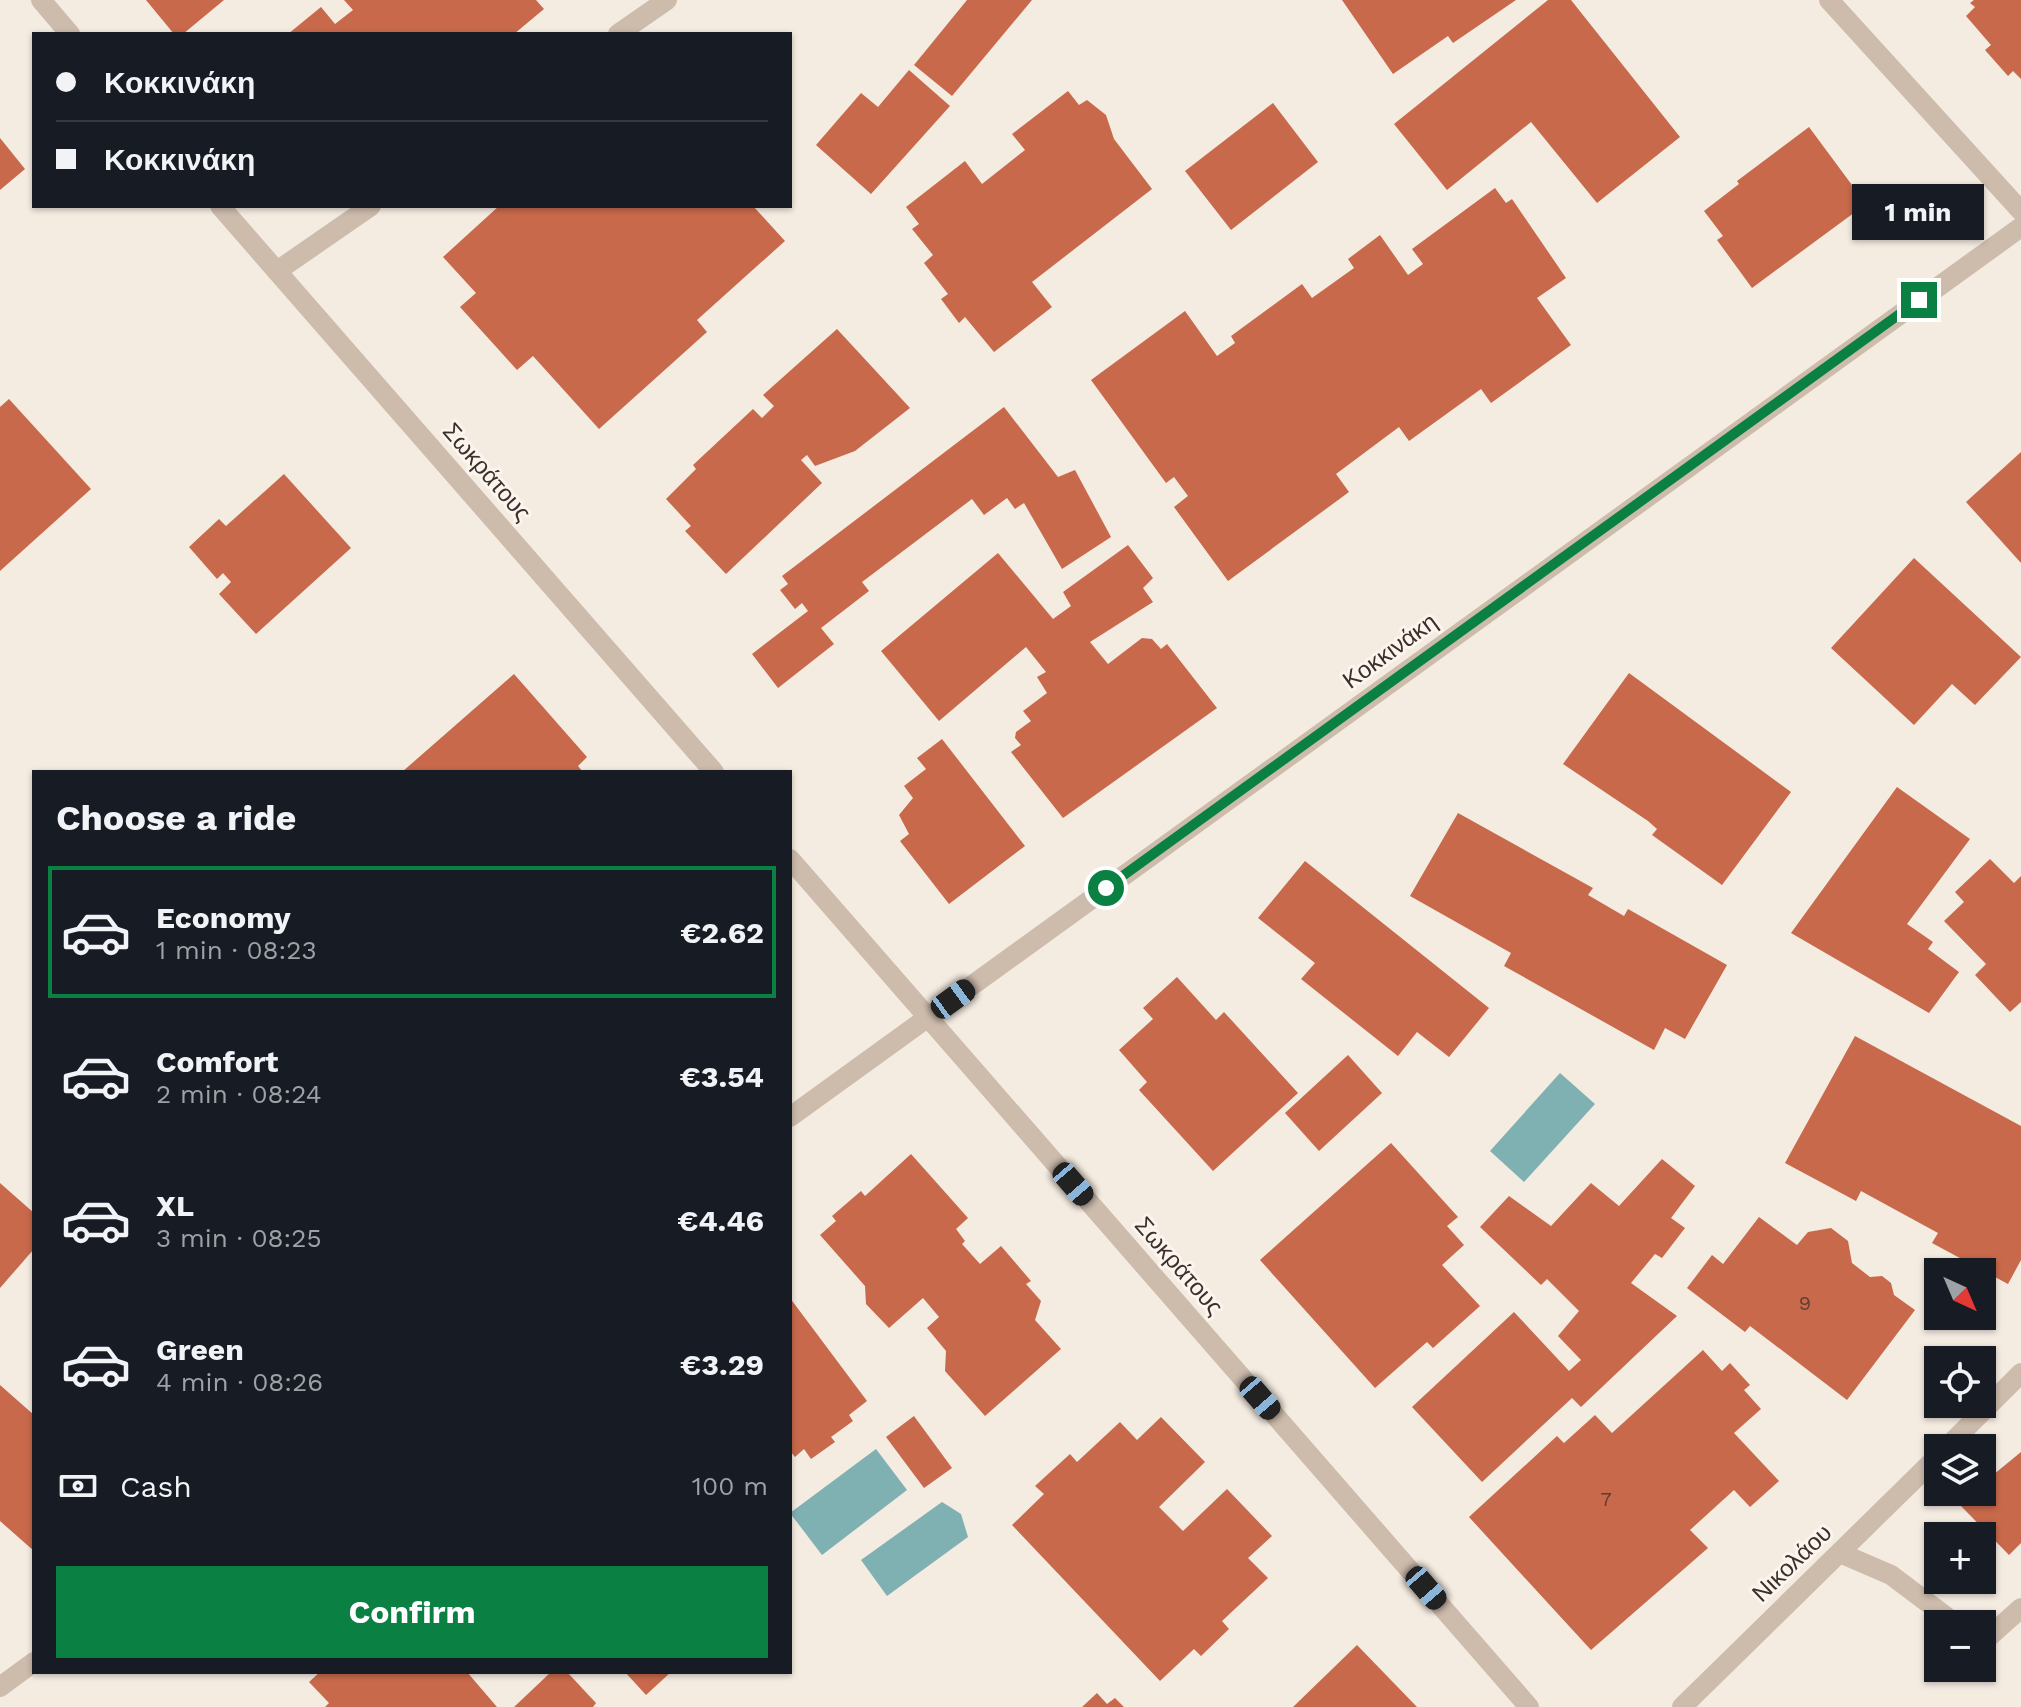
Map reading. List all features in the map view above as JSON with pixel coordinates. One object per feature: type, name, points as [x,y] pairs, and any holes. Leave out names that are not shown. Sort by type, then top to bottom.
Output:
[{"type":"street","points":[[41,0],[68,32]]},
{"type":"street","points":[[621,32],[667,0]]},
{"type":"street","points":[[1829,0],[2021,211]]},
{"type":"street","name":"Σωκράτους","points":[[222,208],[712,770]]},
{"type":"street","points":[[277,271],[368,208]]},
{"type":"street","name":"Κοκκινάκη","points":[[792,1116],[2021,227]]},
{"type":"street","name":"Σωκράτους","points":[[792,861],[1529,1707]]},
{"type":"street","points":[[1960,1434],[2021,1373]]},
{"type":"street","name":"Νικολάου","points":[[1682,1707],[1924,1470]]},
{"type":"street","points":[[1840,1553],[1891,1575],[1937,1610]]},
{"type":"street","points":[[1996,1632],[2021,1608]]},
{"type":"street","points":[[0,1687],[32,1663]]},
{"type":"water","points":[[1560,1073],[1595,1104],[1524,1182],[1490,1151]]},
{"type":"water","points":[[876,1449],[907,1490],[822,1555],[792,1512]]},
{"type":"water","points":[[942,1502],[961,1514],[968,1537],[887,1596],[861,1560]]},
{"type":"building","points":[[146,0],[224,0],[185,32],[172,32]]},
{"type":"building","points":[[344,0],[536,0],[544,9],[516,32],[290,32],[321,7],[335,24],[353,10]]},
{"type":"building","points":[[967,0],[1032,0],[952,96],[914,65]]},
{"type":"building","points":[[1342,0],[1516,0],[1453,43],[1448,36],[1393,74]]},
{"type":"building","points":[[1548,0],[1571,0],[1680,137],[1597,203],[1531,122],[1447,190],[1394,124]]},
{"type":"building","points":[[1974,0],[2021,0],[2021,79],[2013,71],[2008,76],[1985,50],[1991,45],[1966,16],[1975,7],[1970,3]]},
{"type":"building","points":[[909,70],[950,106],[871,194],[816,145],[861,93],[878,107]]},
{"type":"building","points":[[1068,91],[1079,105],[1087,100],[1106,115],[1114,139],[1152,189],[1032,282],[1052,307],[994,352],[965,317],[959,323],[941,299],[948,294],[924,263],[933,255],[912,229],[919,224],[906,207],[965,161],[982,184],[1025,150],[1012,134]]},
{"type":"building","points":[[1273,103],[1318,162],[1231,230],[1185,171]]},
{"type":"building","points":[[1809,127],[1866,204],[1752,288],[1717,240],[1723,236],[1704,211],[1739,184],[1737,181]]},
{"type":"building","points":[[0,138],[25,169],[0,190]]},
{"type":"building","points":[[1495,188],[1506,203],[1512,199],[1566,278],[1537,298],[1571,345],[1491,403],[1481,389],[1409,441],[1399,427],[1336,474],[1349,492],[1228,581],[1174,507],[1188,496],[1174,477],[1166,483],[1091,380],[1185,311],[1217,356],[1235,343],[1231,336],[1302,284],[1312,298],[1354,268],[1348,259],[1380,235],[1408,275],[1423,264],[1412,249]]},
{"type":"building","points":[[497,208],[755,208],[785,241],[697,320],[707,332],[599,429],[533,356],[517,370],[460,307],[476,293],[443,257]]},
{"type":"building","points":[[837,329],[910,408],[855,451],[815,466],[807,455],[801,460],[822,483],[726,574],[685,531],[691,526],[666,499],[696,469],[693,465],[753,409],[762,418],[774,406],[763,395]]},
{"type":"building","points":[[9,399],[91,489],[0,571],[0,407]]},
{"type":"building","points":[[1004,407],[1058,477],[1075,470],[1111,537],[1062,569],[1024,503],[1015,509],[1007,498],[984,515],[972,499],[862,582],[869,591],[821,628],[834,644],[778,688],[752,654],[808,611],[802,603],[795,609],[780,590],[788,584],[782,576]]},
{"type":"building","points":[[2021,452],[2021,563],[1966,502]]},
{"type":"building","points":[[284,474],[351,548],[256,634],[219,594],[231,582],[223,573],[217,579],[189,547],[219,519],[226,526]]},
{"type":"building","points":[[1128,545],[1153,578],[1143,588],[1153,602],[1090,642],[1108,664],[1142,638],[1152,639],[1161,649],[1167,644],[1217,708],[1063,818],[1011,752],[1021,745],[1015,738],[1016,732],[1031,721],[1023,711],[1047,693],[1037,677],[1046,672],[1026,647],[939,721],[881,651],[998,553],[1053,619],[1071,606],[1063,592]]},
{"type":"building","points":[[1914,558],[2021,657],[1975,705],[1952,684],[1914,725],[1831,648]]},
{"type":"building","points":[[1629,673],[1791,792],[1722,885],[1652,835],[1657,829],[1648,821],[1563,764]]},
{"type":"building","points":[[514,674],[587,757],[578,766],[581,770],[404,770]]},
{"type":"building","points":[[942,739],[1025,846],[949,904],[900,841],[909,834],[899,815],[913,798],[904,786],[926,769],[917,758]]},
{"type":"building","points":[[1897,787],[1970,839],[1907,924],[1933,942],[1928,949],[1959,972],[1929,1013],[1791,933]]},
{"type":"building","points":[[1458,813],[1593,888],[1588,895],[1624,916],[1628,909],[1727,965],[1685,1039],[1665,1028],[1654,1050],[1504,966],[1511,953],[1410,896]]},
{"type":"building","points":[[1990,859],[2014,883],[2021,876],[2021,1002],[2010,1012],[1975,975],[1986,964],[1944,921],[1964,902],[1955,892]]},
{"type":"building","points":[[1305,861],[1489,1008],[1449,1057],[1417,1032],[1398,1056],[1301,979],[1315,963],[1258,918]]},
{"type":"building","points":[[1177,977],[1216,1020],[1224,1012],[1298,1093],[1213,1171],[1139,1090],[1147,1082],[1119,1050],[1153,1019],[1143,1008]]},
{"type":"building","points":[[1855,1036],[2021,1126],[2021,1260],[2008,1284],[1996,1278],[1996,1258],[1960,1258],[1932,1243],[1938,1233],[1861,1191],[1856,1201],[1785,1163]]},
{"type":"building","points":[[1348,1055],[1382,1093],[1319,1151],[1285,1113]]},
{"type":"building","points":[[1391,1143],[1458,1217],[1447,1226],[1464,1245],[1442,1265],[1480,1306],[1433,1348],[1427,1342],[1375,1388],[1260,1260]]},
{"type":"building","points":[[911,1154],[968,1218],[956,1229],[965,1241],[962,1244],[980,1264],[1001,1246],[1031,1281],[1026,1284],[1041,1301],[1035,1320],[1061,1349],[985,1416],[945,1371],[946,1351],[927,1328],[939,1317],[923,1298],[889,1328],[866,1304],[865,1286],[820,1235],[836,1221],[832,1216],[861,1191],[865,1196]]},
{"type":"building","points":[[1662,1159],[1695,1186],[1671,1218],[1685,1228],[1662,1258],[1655,1254],[1631,1283],[1677,1316],[1581,1407],[1572,1398],[1482,1482],[1412,1407],[1514,1312],[1569,1371],[1581,1360],[1558,1336],[1579,1311],[1547,1279],[1541,1285],[1480,1227],[1509,1196],[1551,1226],[1591,1183],[1619,1206]]},
{"type":"building","points":[[0,1183],[32,1211],[32,1251],[0,1288]]},
{"type":"building","points":[[1759,1217],[1797,1245],[1808,1232],[1831,1228],[1848,1241],[1852,1263],[1870,1277],[1882,1276],[1891,1283],[1894,1295],[1915,1310],[1847,1400],[1750,1326],[1745,1332],[1687,1288],[1712,1255],[1723,1264]]},
{"type":"building","points":[[792,1301],[867,1401],[849,1415],[853,1421],[831,1437],[835,1442],[811,1459],[804,1449],[795,1457],[792,1453]]},
{"type":"building","points":[[1703,1350],[1722,1371],[1730,1363],[1750,1385],[1744,1390],[1761,1409],[1734,1433],[1779,1481],[1750,1507],[1734,1490],[1690,1530],[1708,1548],[1591,1650],[1469,1517],[1557,1436],[1564,1443],[1595,1415],[1612,1433]]},
{"type":"building","points":[[0,1385],[32,1413],[32,1549],[0,1521]]},
{"type":"building","points":[[914,1416],[952,1468],[924,1488],[886,1437]]},
{"type":"building","points":[[1161,1417],[1205,1462],[1159,1507],[1183,1531],[1227,1489],[1272,1536],[1248,1558],[1268,1578],[1222,1621],[1229,1629],[1201,1656],[1194,1649],[1160,1681],[1012,1525],[1044,1494],[1035,1486],[1070,1454],[1077,1462],[1120,1422],[1137,1440]]},
{"type":"building","points":[[2021,1452],[2021,1543],[2009,1555],[1996,1542],[1996,1522],[1977,1522],[1961,1506],[1996,1506],[1996,1473]]},
{"type":"building","points":[[1357,1645],[1417,1707],[1293,1707]]},
{"type":"building","points":[[318,1674],[469,1674],[497,1707],[325,1707],[329,1703],[309,1682]]},
{"type":"building","points":[[549,1674],[569,1674],[596,1703],[593,1707],[514,1707]]},
{"type":"building","points":[[627,1674],[669,1674],[646,1695]]},
{"type":"building","points":[[1097,1693],[1107,1704],[1115,1698],[1124,1707],[1082,1707]]},
{"type":"route","points":[[1106,888],[1919,300]]}]
